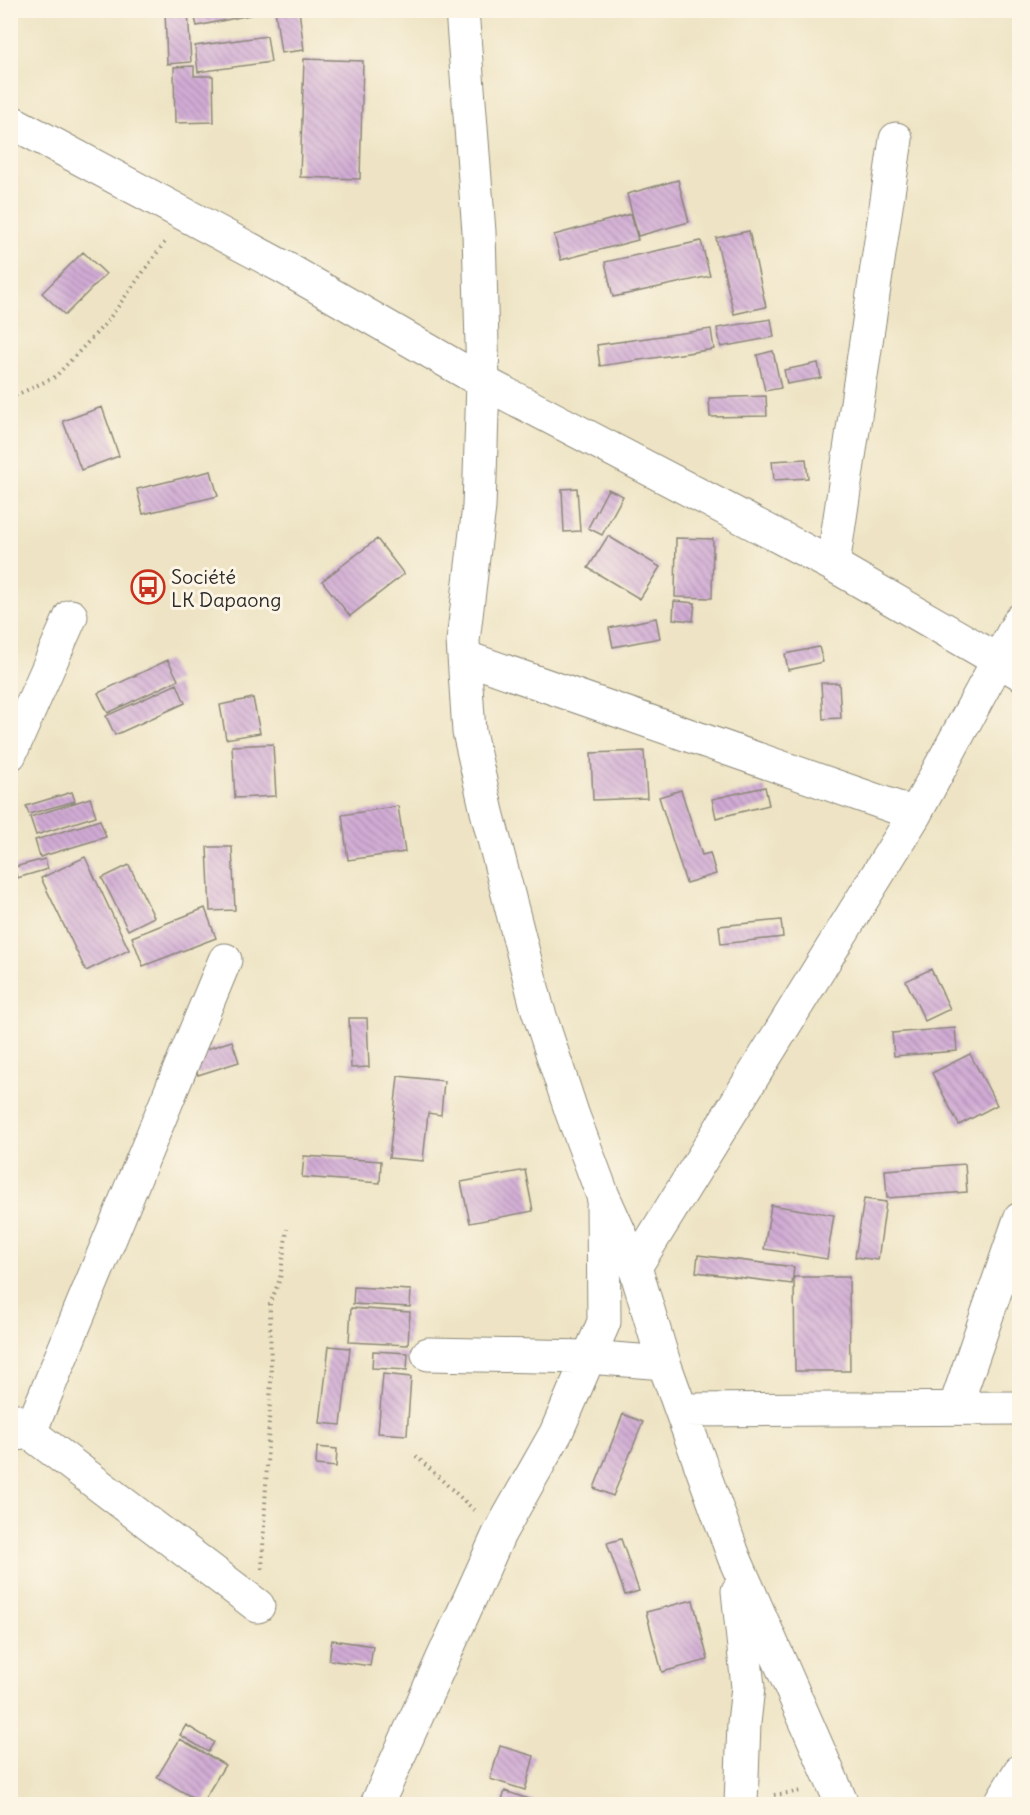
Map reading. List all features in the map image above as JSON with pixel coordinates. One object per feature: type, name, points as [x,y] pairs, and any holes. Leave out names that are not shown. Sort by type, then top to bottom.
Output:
[{"type":"street","points":[[462,10],[479,232],[483,382],[479,507],[463,641],[469,732],[537,1007],[572,1113],[603,1196],[635,1267],[664,1363],[734,1557],[837,1795]]},
{"type":"street","points":[[10,121],[285,268],[483,382],[833,565],[1009,667]]},
{"type":"street","points":[[833,565],[896,139]]},
{"type":"street","points":[[10,754],[71,616]]},
{"type":"street","points":[[635,1267],[915,814],[1009,667],[1020,620]]},
{"type":"street","points":[[464,657],[915,814]]},
{"type":"street","points":[[225,960],[17,1429],[258,1606]]},
{"type":"street","points":[[378,1804],[499,1534],[556,1432],[604,1322],[603,1196]]},
{"type":"street","points":[[955,1408],[1020,1219]]},
{"type":"street","points":[[428,1354],[588,1357],[664,1363]]},
{"type":"street","points":[[681,1410],[1020,1408]]},
{"type":"street","points":[[734,1557],[748,1687],[744,1723],[741,1803]]},
{"type":"street","points":[[1000,1804],[1020,1771]]},
{"type":"path","points":[[10,398],[55,377],[106,323],[184,215]]},
{"type":"path","points":[[258,1606],[262,1580],[271,1380],[270,1304],[280,1279],[287,1229]]},
{"type":"path","points":[[416,1456],[499,1534]]},
{"type":"path","points":[[741,1803],[837,1795]]},
{"type":"building","points":[[165,10],[188,10],[191,62],[167,64]]},
{"type":"building","points":[[193,10],[254,10],[255,14],[197,26]]},
{"type":"building","points":[[275,10],[299,10],[304,50],[281,53]]},
{"type":"building","points":[[905,10],[926,10],[926,13],[906,17]]},
{"type":"building","points":[[267,36],[271,62],[198,72],[195,46]]},
{"type":"building","points":[[304,59],[363,61],[360,179],[300,177]]},
{"type":"building","points":[[194,66],[194,76],[213,76],[214,122],[175,123],[174,67]]},
{"type":"building","points":[[678,180],[689,222],[638,236],[627,194]]},
{"type":"building","points":[[631,214],[638,240],[561,260],[554,235]]},
{"type":"building","points":[[749,231],[766,307],[734,314],[716,238]]},
{"type":"building","points":[[701,241],[710,276],[613,297],[605,262]]},
{"type":"building","points":[[83,252],[106,274],[65,315],[42,293]]},
{"type":"building","points":[[771,319],[774,337],[721,347],[717,328]]},
{"type":"building","points":[[711,329],[714,349],[600,366],[597,345]]},
{"type":"building","points":[[773,351],[781,388],[765,391],[757,355]]},
{"type":"building","points":[[818,363],[821,378],[787,384],[784,370]]},
{"type":"building","points":[[766,396],[767,416],[710,417],[709,398]]},
{"type":"building","points":[[102,407],[119,456],[81,470],[63,421]]},
{"type":"building","points":[[806,459],[808,478],[774,480],[772,461]]},
{"type":"building","points":[[211,471],[218,496],[143,514],[137,489]]},
{"type":"building","points":[[577,488],[580,531],[564,532],[562,489]]},
{"type":"building","points":[[608,489],[623,496],[602,535],[588,528]]},
{"type":"building","points":[[608,536],[660,567],[640,599],[588,568]]},
{"type":"building","points":[[676,538],[713,539],[712,598],[675,597]]},
{"type":"building","points":[[377,539],[404,574],[350,616],[322,581]]},
{"type":"building","points":[[674,601],[695,603],[693,621],[673,619]]},
{"type":"building","points":[[656,618],[660,638],[613,647],[609,628]]},
{"type":"building","points":[[819,647],[823,662],[788,670],[785,654]]},
{"type":"building","points":[[168,660],[178,680],[108,713],[98,693]]},
{"type":"building","points":[[821,683],[839,683],[841,718],[823,719]]},
{"type":"building","points":[[177,684],[185,703],[115,735],[106,716]]},
{"type":"building","points":[[253,698],[260,733],[226,739],[220,705]]},
{"type":"building","points":[[273,744],[276,796],[235,798],[232,746]]},
{"type":"building","points":[[644,751],[647,798],[593,800],[591,753]]},
{"type":"building","points":[[765,787],[769,805],[716,818],[712,799]]},
{"type":"building","points":[[681,790],[702,855],[710,853],[716,874],[686,883],[659,797]]},
{"type":"building","points":[[72,792],[75,801],[29,814],[26,806]]},
{"type":"building","points":[[90,798],[96,816],[36,835],[30,817]]},
{"type":"building","points":[[398,806],[405,852],[348,860],[342,815]]},
{"type":"building","points":[[100,820],[106,837],[40,857],[35,840]]},
{"type":"building","points":[[207,847],[232,847],[235,910],[210,911]]},
{"type":"building","points":[[85,857],[129,950],[86,971],[41,878]]},
{"type":"building","points":[[45,859],[48,869],[17,878],[14,867]]},
{"type":"building","points":[[129,865],[154,917],[128,930],[102,878]]},
{"type":"building","points":[[205,908],[216,938],[143,966],[132,937]]},
{"type":"building","points":[[781,920],[783,937],[721,944],[719,926]]},
{"type":"building","points":[[931,969],[950,1009],[925,1021],[906,981]]},
{"type":"building","points":[[349,1018],[367,1018],[369,1067],[351,1068]]},
{"type":"building","points":[[955,1028],[957,1051],[894,1056],[892,1033]]},
{"type":"building","points":[[232,1041],[239,1062],[198,1075],[191,1054]]},
{"type":"building","points":[[970,1054],[997,1105],[959,1125],[932,1073]]},
{"type":"building","points":[[398,1076],[444,1081],[441,1115],[428,1113],[423,1161],[389,1158]]},
{"type":"building","points":[[304,1156],[381,1161],[380,1183],[302,1177]]},
{"type":"building","points":[[965,1164],[967,1192],[887,1198],[885,1170]]},
{"type":"building","points":[[525,1170],[533,1211],[470,1223],[461,1182]]},
{"type":"building","points":[[864,1199],[886,1202],[878,1260],[855,1257]]},
{"type":"building","points":[[771,1205],[834,1215],[827,1259],[764,1249]]},
{"type":"building","points":[[698,1255],[794,1267],[792,1284],[696,1272]]},
{"type":"building","points":[[794,1277],[849,1277],[850,1371],[795,1371]]},
{"type":"building","points":[[354,1287],[411,1290],[410,1307],[353,1304]]},
{"type":"building","points":[[351,1308],[410,1312],[408,1345],[349,1342]]},
{"type":"building","points":[[329,1346],[350,1348],[341,1425],[320,1423]]},
{"type":"building","points":[[373,1351],[408,1353],[407,1370],[372,1368]]},
{"type":"building","points":[[383,1374],[411,1377],[407,1435],[378,1433]]},
{"type":"building","points":[[623,1414],[643,1422],[613,1496],[594,1488]]},
{"type":"building","points":[[317,1447],[337,1449],[336,1467],[316,1465]]},
{"type":"building","points":[[621,1539],[639,1591],[625,1595],[607,1543]]},
{"type":"building","points":[[693,1600],[708,1660],[662,1672],[646,1612]]},
{"type":"building","points":[[332,1640],[373,1646],[370,1666],[329,1660]]},
{"type":"building","points":[[186,1725],[214,1742],[208,1752],[180,1735]]},
{"type":"building","points":[[180,1739],[225,1765],[202,1803],[157,1777]]},
{"type":"building","points":[[500,1746],[534,1756],[525,1790],[490,1779]]},
{"type":"building","points":[[505,1791],[543,1804],[501,1804]]},
{"type":"place","name":"Société LK Dapaong","points":[[148,587]]}]
